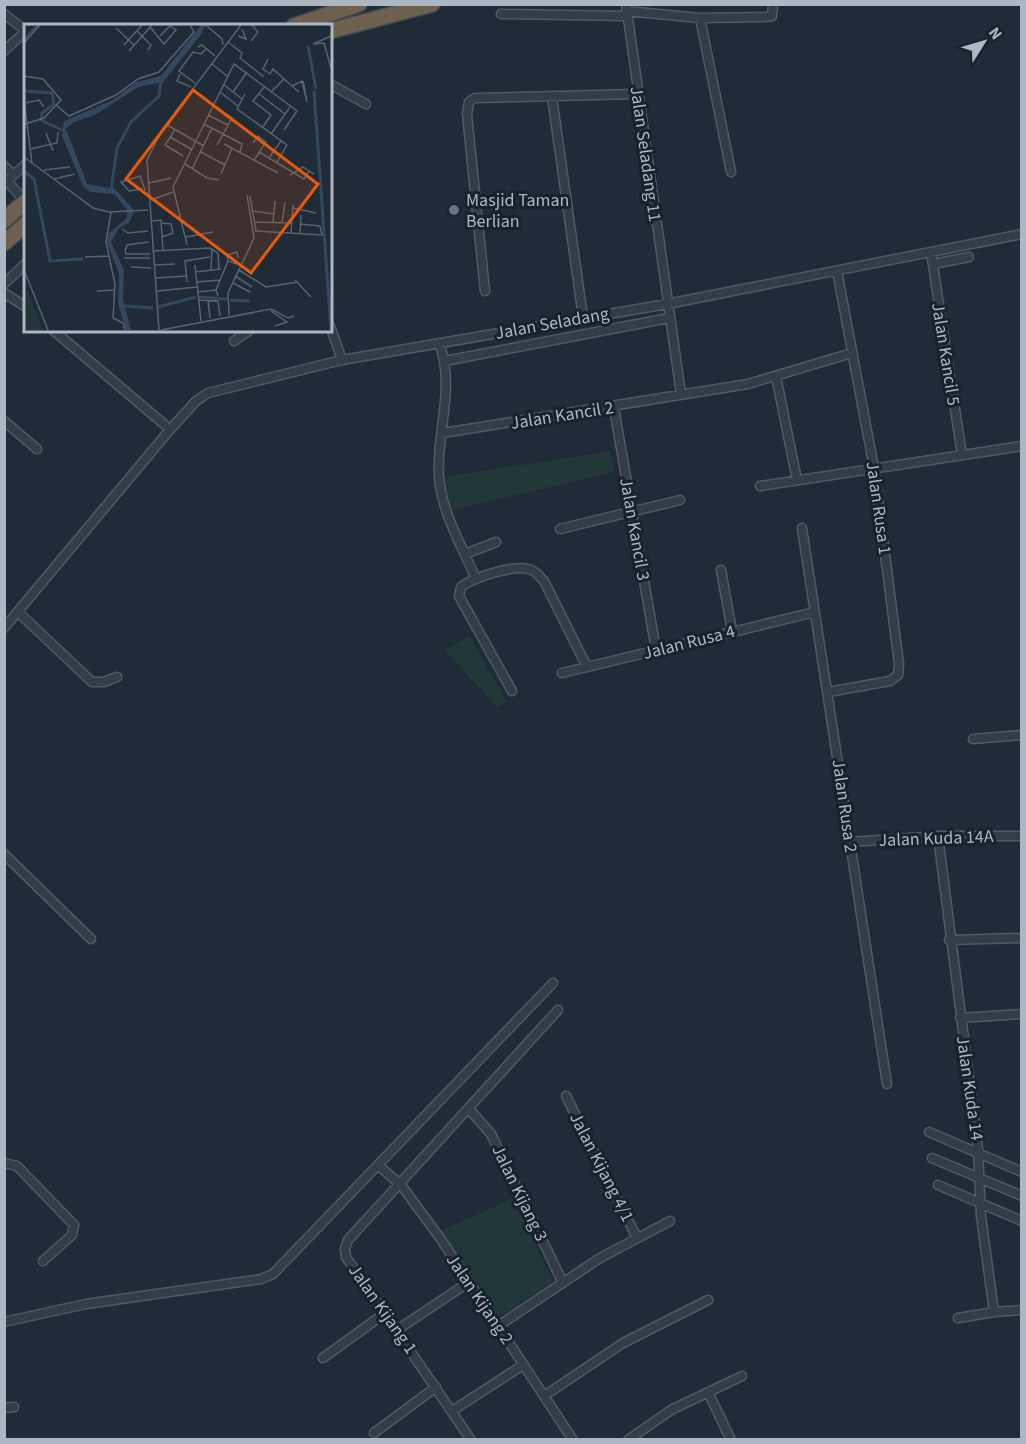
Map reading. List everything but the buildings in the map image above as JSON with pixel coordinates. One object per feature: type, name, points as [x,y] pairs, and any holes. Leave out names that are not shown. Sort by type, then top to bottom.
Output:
[{"type":"highway","points":[[300,24],[359,4]]},
{"type":"highway","points":[[332,30],[432,4]]},
{"type":"highway","points":[[4,220],[24,203]]},
{"type":"highway","points":[[4,243],[24,226]]},
{"type":"street","points":[[501,14],[626,10],[700,18],[769,17],[773,4]]},
{"type":"street","name":"Jalan Seladang 11","points":[[626,10],[667,304]]},
{"type":"street","points":[[4,14],[24,29]]},
{"type":"street","points":[[700,18],[730,172]]},
{"type":"street","points":[[4,51],[24,32]]},
{"type":"street","points":[[332,85],[366,105]]},
{"type":"street","points":[[484,291],[466,107],[475,98],[637,94]]},
{"type":"street","points":[[552,97],[583,317]]},
{"type":"street","points":[[4,166],[24,198]]},
{"type":"street","points":[[10,178],[24,169]]},
{"type":"street","name":"Jalan Seladang","points":[[4,628],[168,432],[202,396],[215,390],[342,360],[667,304],[1022,234]]},
{"type":"street","name":"Jalan Kancil 5","points":[[931,252],[962,455]]},
{"type":"street","points":[[933,264],[969,257]]},
{"type":"street","points":[[4,284],[24,265]]},
{"type":"street","name":"Jalan Rusa 1","points":[[828,692],[890,681],[898,675],[874,468],[837,271]]},
{"type":"street","points":[[4,293],[24,306]]},
{"type":"street","points":[[667,304],[681,394]]},
{"type":"street","points":[[445,361],[669,318]]},
{"type":"street","points":[[55,332],[165,425]]},
{"type":"street","points":[[234,341],[247,332]]},
{"type":"street","points":[[332,332],[342,360]]},
{"type":"street","points":[[438,343],[445,361],[448,379],[440,486],[448,515],[475,578]]},
{"type":"street","name":"Jalan Kancil 2","points":[[443,433],[614,408],[681,394],[725,389],[852,352]]},
{"type":"street","points":[[776,376],[797,480]]},
{"type":"street","name":"Jalan Kancil 3","points":[[614,408],[656,650]]},
{"type":"street","points":[[4,421],[37,449]]},
{"type":"street","points":[[760,486],[1022,446]]},
{"type":"street","points":[[560,530],[680,500]]},
{"type":"street","name":"Jalan Rusa 2","points":[[802,528],[887,1084]]},
{"type":"street","points":[[465,554],[496,542]]},
{"type":"street","points":[[512,691],[459,596],[461,587],[475,578],[522,569],[537,574],[544,581],[587,667]]},
{"type":"street","points":[[721,570],[732,632]]},
{"type":"street","points":[[18,612],[92,682],[104,682],[117,676]]},
{"type":"street","name":"Jalan Rusa 4","points":[[562,673],[815,612]]},
{"type":"street","points":[[973,739],[1022,735]]},
{"type":"street","name":"Jalan Kuda 14A","points":[[850,842],[938,836],[1022,836]]},
{"type":"street","name":"Jalan Kuda 14","points":[[938,836],[978,1152],[981,1204],[994,1312]]},
{"type":"street","points":[[4,854],[92,939]]},
{"type":"street","points":[[950,940],[1022,938]]},
{"type":"street","points":[[4,1322],[80,1305],[267,1277],[286,1263],[553,983]]},
{"type":"street","points":[[401,1185],[558,1010]]},
{"type":"street","points":[[960,1018],[1022,1014]]},
{"type":"street","name":"Jalan Kijang 4/1","points":[[566,1096],[637,1238]]},
{"type":"street","name":"Jalan Kijang 3","points":[[469,1109],[491,1134],[563,1283]]},
{"type":"street","points":[[929,1132],[1022,1172]]},
{"type":"street","points":[[932,1158],[1022,1196]]},
{"type":"street","points":[[4,1163],[17,1166],[74,1225],[72,1235],[43,1261]]},
{"type":"street","name":"Jalan Kijang 2","points":[[379,1166],[401,1185],[469,1282],[573,1440]]},
{"type":"street","name":"Jalan Kijang 1","points":[[401,1185],[348,1240],[345,1249],[346,1257],[471,1440]]},
{"type":"street","points":[[938,1185],[1022,1221]]},
{"type":"street","points":[[498,1326],[600,1258],[670,1221]]},
{"type":"street","points":[[398,1330],[469,1282]]},
{"type":"street","points":[[544,1396],[638,1335],[708,1300]]},
{"type":"street","points":[[958,1318],[1022,1310]]},
{"type":"street","points":[[323,1358],[386,1313]]},
{"type":"street","points":[[452,1411],[523,1365]]},
{"type":"street","points":[[628,1440],[671,1410],[742,1376]]},
{"type":"street","points":[[374,1433],[436,1387]]},
{"type":"street","points":[[708,1392],[731,1440]]},
{"type":"green space","points":[[610,451],[614,472],[449,511],[443,477]]},
{"type":"green space","points":[[470,636],[507,702],[497,707],[444,650]]},
{"type":"green space","points":[[514,1198],[553,1282],[496,1319],[440,1231]]},
{"type":"place","name":"Masjid Taman Berlian","points":[[454,210]]}]
